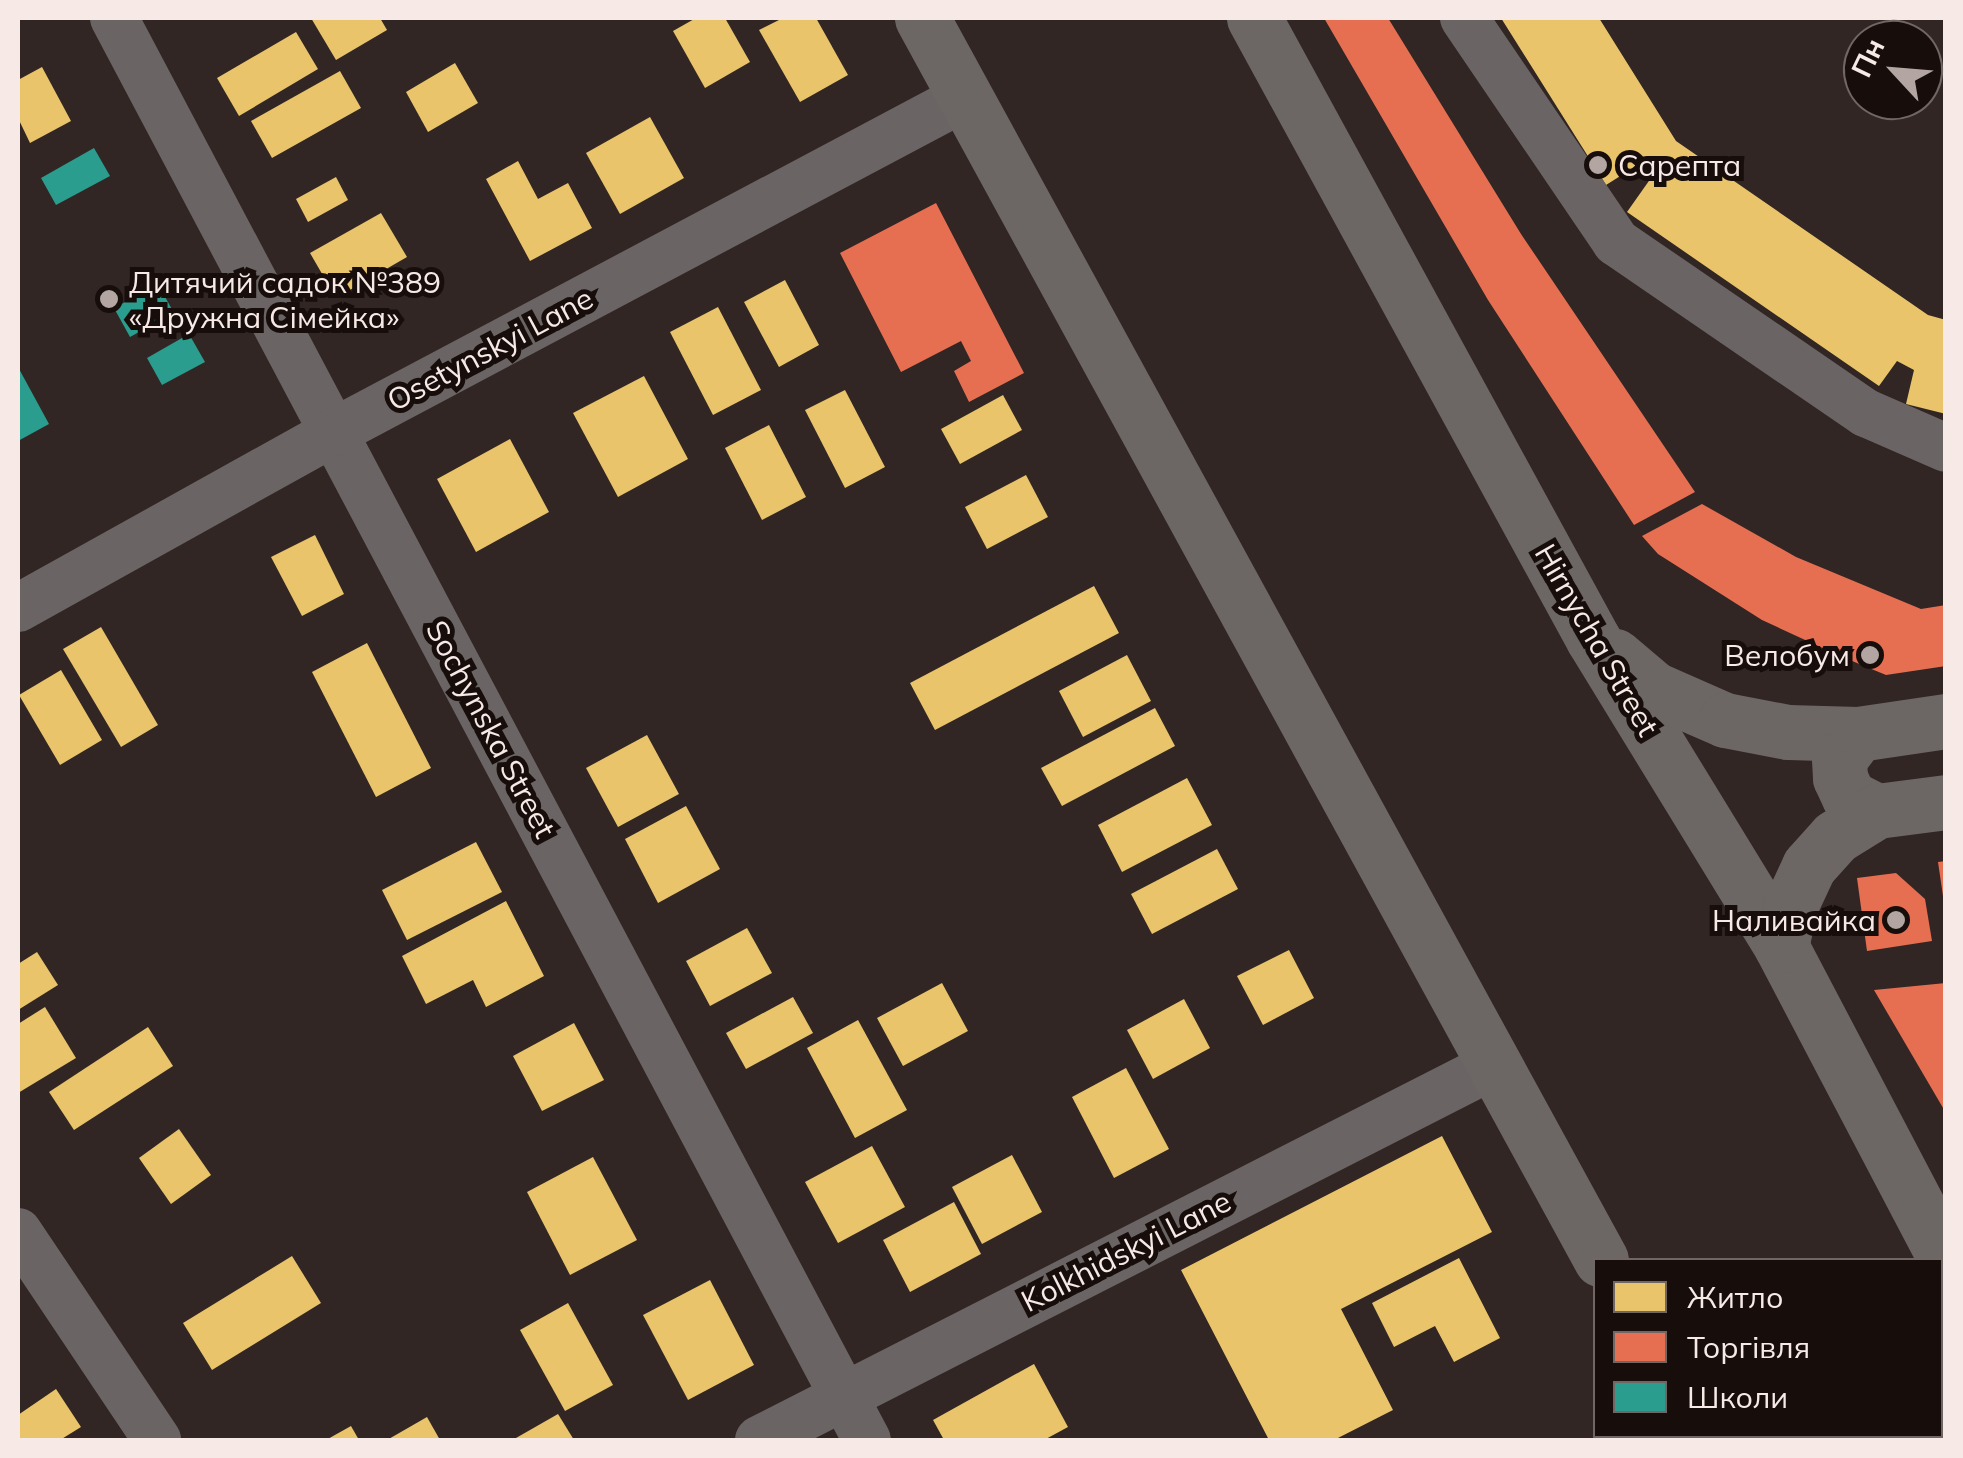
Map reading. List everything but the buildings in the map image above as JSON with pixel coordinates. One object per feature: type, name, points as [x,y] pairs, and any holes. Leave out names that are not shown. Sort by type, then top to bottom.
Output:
[{"type":"main road","points":[[922,18],[1600,1258]]},
{"type":"main road","name":"Hirnycha Street","points":[[1254,18],[1593,638],[1781,946],[1946,1260]]},
{"type":"main road","points":[[1593,638],[1654,689],[1725,720],[1788,732],[1858,734],[1946,721]]},
{"type":"main road","points":[[1858,734],[1839,759],[1840,778],[1849,797],[1876,812]]},
{"type":"main road","points":[[1781,946],[1790,907],[1809,866],[1836,837],[1876,812],[1946,802]]},
{"type":"street","name":"Sochynska Street","points":[[114,18],[867,1440]]},
{"type":"street","points":[[1464,18],[1616,242],[1866,413],[1946,448]]},
{"type":"street","name":"Osetynskyi Lane","points":[[18,608],[334,432],[965,97]]},
{"type":"street","name":"Kolkhidskyi Lane","points":[[760,1440],[1494,1065]]},
{"type":"street","points":[[18,1232],[157,1440]]},
{"type":"place","name":"Сарепта","points":[[1598,165]]},
{"type":"place","name":"Дитячий садок №389 «Дружна Сімейка»","points":[[109,299]]},
{"type":"place","name":"Велобум","points":[[1870,655]]},
{"type":"place","name":"Наливайка","points":[[1896,920]]}]
